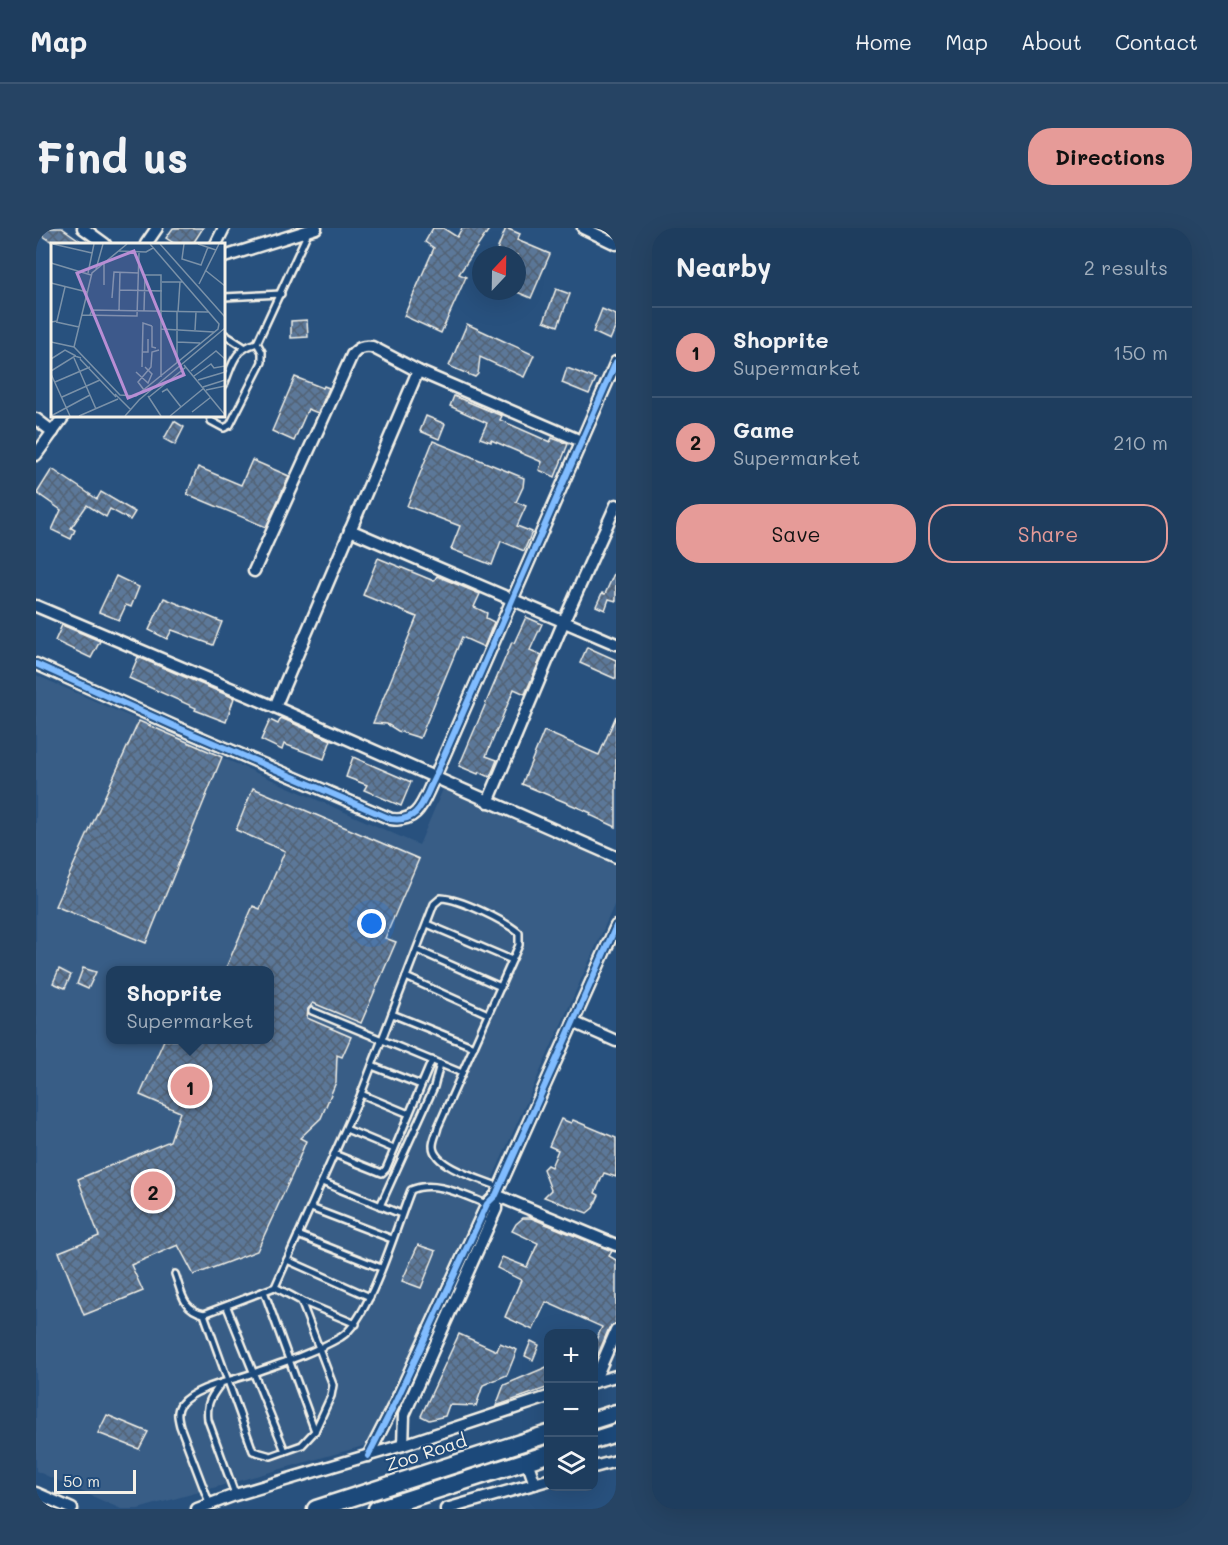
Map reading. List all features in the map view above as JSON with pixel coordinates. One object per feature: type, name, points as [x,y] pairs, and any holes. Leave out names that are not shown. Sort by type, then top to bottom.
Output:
[{"type":"main road","points":[[598,1419],[616,1413]]},
{"type":"main road","points":[[598,1439],[616,1433]]},
{"type":"main road","name":"Zoo Road","points":[[316,1509],[544,1436]]},
{"type":"main road","points":[[377,1509],[397,1506],[544,1456]]},
{"type":"street","points":[[83,228],[104,243]]},
{"type":"street","points":[[147,243],[157,228]]},
{"type":"street","points":[[216,243],[224,228]]},
{"type":"street","points":[[583,228],[616,244]]},
{"type":"street","points":[[225,257],[313,229]]},
{"type":"street","points":[[254,571],[352,355],[364,346],[372,347],[418,371],[581,441]]},
{"type":"street","points":[[36,663],[174,726],[391,819],[402,820],[411,817],[418,811],[434,779],[616,362]]},
{"type":"street","points":[[275,707],[418,371]]},
{"type":"street","points":[[36,455],[63,417]]},
{"type":"street","points":[[36,419],[53,432]]},
{"type":"street","points":[[488,802],[564,621],[616,505]]},
{"type":"street","points":[[350,530],[616,644]]},
{"type":"street","points":[[36,606],[275,707],[434,779],[616,857]]},
{"type":"street","points":[[368,1456],[396,1401],[487,1204],[498,1191],[616,926]]},
{"type":"street","points":[[573,1022],[616,1041]]},
{"type":"street","points":[[498,1191],[616,1245]]},
{"type":"street","points":[[403,1445],[404,1415],[496,1209],[498,1191]]},
{"type":"street","points":[[598,1373],[616,1331]]},
{"type":"street","points":[[598,1381],[616,1376]]},
{"type":"street","points":[[197,1509],[544,1399]]},
{"type":"street","points":[[527,1461],[535,1484]]},
{"type":"street","points":[[598,1466],[616,1461]]},
{"type":"street","points":[[446,1509],[544,1481]]},
{"type":"street","points":[[36,1493],[72,1509]]},
{"type":"lane","points":[[257,344],[313,229]]},
{"type":"lane","points":[[225,297],[281,294]]},
{"type":"lane","points":[[225,335],[244,347]]},
{"type":"lane","points":[[225,383],[239,352],[244,347],[257,344]]},
{"type":"lane","points":[[210,417],[211,421],[224,428],[230,425],[262,362],[262,352],[257,344]]},
{"type":"lane","points":[[176,1274],[187,1305],[193,1311],[204,1314],[275,1287],[361,1094],[434,904],[441,898],[452,898],[510,925],[519,933],[519,945],[438,1127],[433,1147],[437,1157],[446,1165],[498,1191]]},
{"type":"lane","points":[[427,924],[512,960]]},
{"type":"lane","points":[[417,950],[501,987]]},
{"type":"lane","points":[[406,977],[488,1014]]},
{"type":"lane","points":[[312,1011],[462,1073]]},
{"type":"lane","points":[[392,1014],[474,1047]]},
{"type":"lane","points":[[334,1154],[382,1173],[386,1169],[432,1060]]},
{"type":"lane","points":[[380,1206],[434,1087],[440,1064]]},
{"type":"lane","points":[[372,1066],[421,1085]]},
{"type":"lane","points":[[361,1094],[409,1114]]},
{"type":"lane","points":[[346,1129],[394,1149]]},
{"type":"lane","points":[[322,1182],[401,1214]]},
{"type":"lane","points":[[210,1505],[180,1426],[177,1413],[181,1405],[198,1391],[288,1361],[319,1348],[343,1336],[356,1324],[370,1297],[411,1190],[420,1186],[433,1186],[487,1204]]},
{"type":"lane","points":[[311,1208],[392,1239]]},
{"type":"lane","points":[[298,1235],[381,1268]]},
{"type":"lane","points":[[287,1260],[370,1297]]},
{"type":"lane","points":[[275,1287],[301,1301],[356,1324]]},
{"type":"lane","points":[[264,1292],[315,1431]]},
{"type":"lane","points":[[204,1314],[230,1381],[253,1451],[271,1456],[303,1444],[315,1431],[331,1396],[333,1385],[301,1301]]},
{"type":"lane","points":[[227,1307],[285,1451]]},
{"type":"lane","points":[[220,1385],[209,1399],[206,1410],[236,1495]]},
{"type":"shaded area","points":[[36,675],[419,845],[443,789],[616,865],[616,901],[384,1422],[367,1445],[138,1509],[121,1509],[36,1471]]},
{"type":"building","points":[[36,228],[62,228],[84,243],[54,243],[36,231]]},
{"type":"building","points":[[173,228],[203,228],[194,242],[190,243],[174,243],[166,238]]},
{"type":"building","points":[[433,228],[443,228],[457,237],[462,228],[490,228],[478,246],[472,246],[472,255],[459,274],[466,277],[441,333],[404,316],[434,248],[425,242]]},
{"type":"building","points":[[506,228],[520,234],[517,240],[550,254],[531,298],[526,296],[526,246],[499,246]]},
{"type":"building","points":[[556,289],[570,294],[558,326],[544,321]]},
{"type":"building","points":[[602,309],[616,315],[616,326],[610,340],[593,332]]},
{"type":"building","points":[[307,320],[308,337],[291,338],[291,321]]},
{"type":"building","points":[[467,324],[534,355],[524,377],[480,357],[478,374],[475,377],[449,366]]},
{"type":"building","points":[[567,368],[596,379],[589,394],[562,383]]},
{"type":"building","points":[[295,377],[323,388],[324,386],[329,388],[318,413],[308,409],[294,441],[272,431]]},
{"type":"building","points":[[454,396],[502,416],[500,420],[550,442],[552,438],[568,444],[555,477],[539,470],[542,462],[491,440],[491,442],[480,438],[487,423],[450,406]]},
{"type":"building","points":[[426,416],[445,424],[439,439],[420,431]]},
{"type":"building","points":[[174,421],[184,427],[175,445],[164,439]]},
{"type":"building","points":[[433,441],[524,478],[523,487],[516,502],[526,506],[517,526],[532,532],[524,551],[501,541],[492,565],[451,549],[460,526],[407,506]]},
{"type":"building","points":[[252,460],[289,476],[266,527],[187,494],[198,467],[241,485]]},
{"type":"building","points":[[52,469],[97,499],[101,492],[135,512],[130,520],[110,509],[106,517],[87,505],[71,528],[75,530],[71,539],[52,530],[61,510],[37,493]]},
{"type":"building","points":[[378,558],[434,581],[437,576],[480,594],[474,607],[487,613],[486,618],[494,622],[484,647],[462,637],[420,738],[398,731],[387,724],[373,723],[417,617],[363,595]]},
{"type":"building","points":[[616,569],[616,601],[609,599],[605,610],[596,606],[602,593],[605,594]]},
{"type":"building","points":[[116,576],[139,587],[131,607],[126,605],[119,620],[99,612]]},
{"type":"building","points":[[164,598],[222,622],[213,645],[172,630],[167,639],[149,630]]},
{"type":"building","points":[[526,617],[542,624],[530,650],[542,655],[525,694],[514,689],[486,756],[497,760],[490,777],[479,772],[478,774],[459,766],[512,642],[514,643]]},
{"type":"building","points":[[62,625],[100,641],[91,658],[55,641]]},
{"type":"building","points":[[587,647],[616,660],[616,679],[580,663]]},
{"type":"building","points":[[138,657],[234,698],[226,722],[195,710],[196,708],[129,678]]},
{"type":"building","points":[[616,716],[616,827],[590,815],[591,813],[522,784],[544,731],[599,755]]},
{"type":"building","points":[[281,718],[331,740],[324,759],[284,744],[282,750],[261,740],[270,720],[278,724]]},
{"type":"building","points":[[139,721],[222,757],[146,943],[55,906]]},
{"type":"building","points":[[353,757],[411,782],[401,806],[364,790],[367,785],[346,777]]},
{"type":"building","points":[[253,788],[419,859],[385,938],[396,942],[361,1023],[313,1003],[308,1009],[307,1018],[351,1037],[342,1057],[337,1055],[336,1082],[321,1118],[300,1138],[306,1141],[257,1251],[194,1275],[178,1245],[131,1265],[143,1291],[84,1315],[59,1252],[99,1236],[78,1179],[170,1141],[180,1112],[140,1095],[162,1044],[274,1044],[274,966],[227,966],[253,906],[260,909],[285,851],[236,830]]},
{"type":"building","points":[[83,968],[96,972],[88,989],[77,984]]},
{"type":"building","points":[[59,969],[71,975],[65,988],[53,983]]},
{"type":"building","points":[[561,1119],[571,1123],[573,1120],[616,1138],[616,1177],[604,1173],[595,1193],[599,1195],[593,1208],[587,1213],[544,1197],[551,1190],[543,1169],[547,1165],[551,1167],[558,1150],[549,1146]]},
{"type":"building","points":[[523,1218],[531,1218],[612,1251],[609,1256],[616,1260],[616,1324],[609,1328],[598,1354],[598,1336],[602,1327],[546,1302],[533,1330],[505,1317],[521,1280],[497,1268],[502,1257],[527,1267],[538,1243],[512,1231]]},
{"type":"building","points":[[418,1245],[436,1251],[421,1288],[402,1281]]},
{"type":"building","points":[[459,1334],[497,1351],[500,1343],[517,1350],[507,1375],[483,1385],[476,1406],[449,1405],[445,1416],[429,1420],[421,1416]]},
{"type":"building","points":[[531,1341],[539,1345],[533,1360],[525,1356]]},
{"type":"building","points":[[544,1368],[544,1389],[496,1406],[504,1385]]},
{"type":"building","points":[[107,1415],[148,1432],[139,1449],[98,1433]]},
{"type":"cycle path","points":[[36,664],[391,819],[401,819],[414,814],[423,802],[434,779],[616,362]]},
{"type":"cycle path","points":[[368,1456],[396,1401],[487,1204],[496,1195],[616,926]]},
{"type":"place","name":"Shoprite","points":[[190,1086]]},
{"type":"place","name":"Game","points":[[153,1191]]}]
